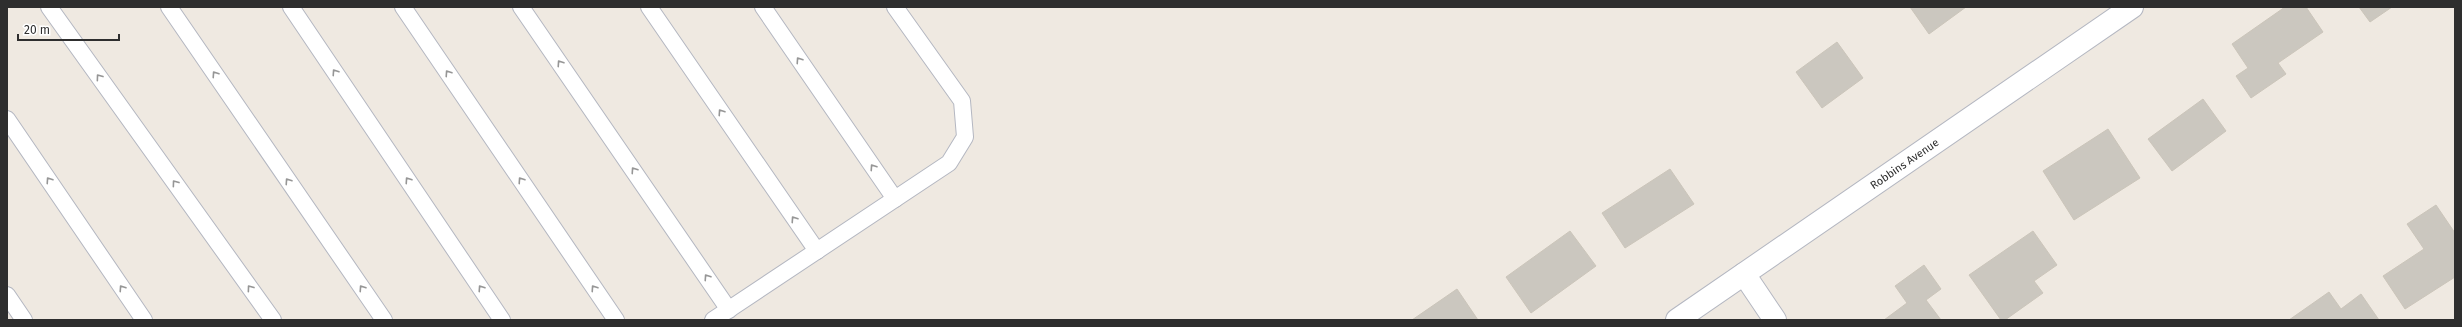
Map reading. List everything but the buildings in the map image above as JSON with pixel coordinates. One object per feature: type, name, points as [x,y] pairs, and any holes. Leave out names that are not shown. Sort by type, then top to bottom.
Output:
[{"type":"street","name":"Robbins Avenue","points":[[1677,320],[2132,7]]},
{"type":"street","points":[[1744,274],[1775,320]]},
{"type":"lane","points":[[49,7],[273,320]]},
{"type":"lane","points":[[169,7],[384,320]]},
{"type":"lane","points":[[291,7],[502,320]]},
{"type":"lane","points":[[403,7],[616,320]]},
{"type":"lane","points":[[521,7],[729,310]]},
{"type":"lane","points":[[649,7],[817,251]]},
{"type":"lane","points":[[763,7],[895,199]]},
{"type":"lane","points":[[713,320],[949,163],[965,137],[962,101],[895,7]]},
{"type":"lane","points":[[7,119],[144,320]]},
{"type":"lane","points":[[7,295],[24,320]]}]
